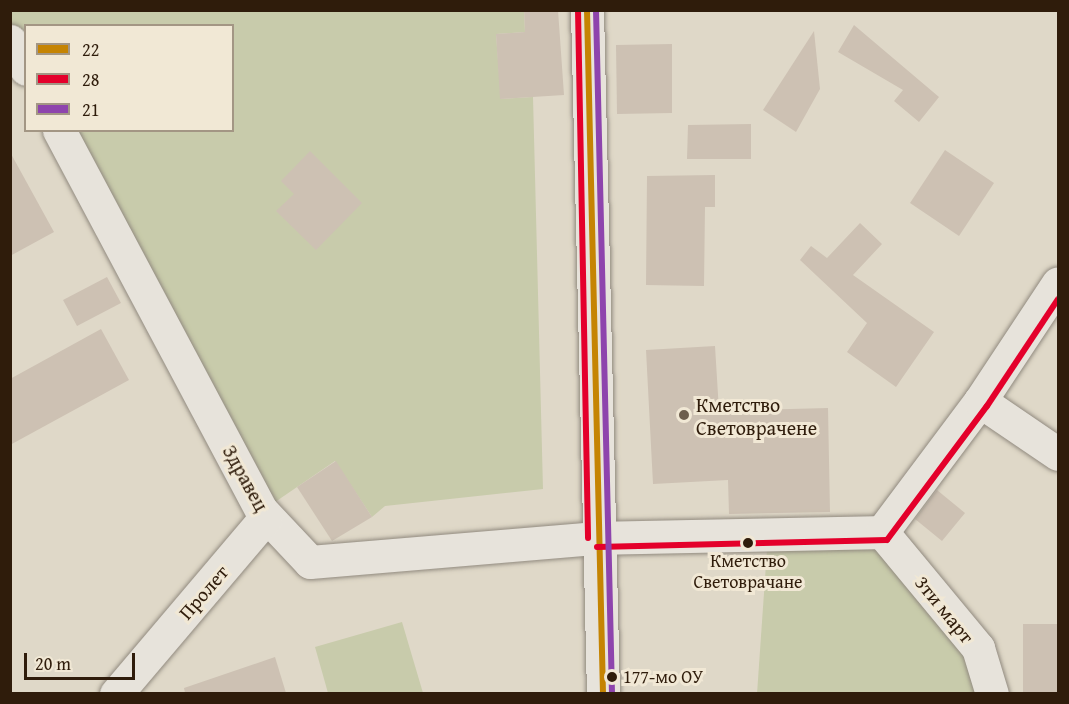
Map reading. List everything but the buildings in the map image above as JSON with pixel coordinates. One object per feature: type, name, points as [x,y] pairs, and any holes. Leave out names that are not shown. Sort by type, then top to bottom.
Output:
[{"type":"street","points":[[587,10],[597,538],[603,693]]},
{"type":"street","points":[[10,41],[24,66]]},
{"type":"street","name":"Здравец","points":[[59,132],[266,517],[310,562],[597,538]]},
{"type":"street","points":[[597,538],[882,532],[980,401],[1059,283]]},
{"type":"street","points":[[980,401],[1059,454]]},
{"type":"street","name":"Пролет","points":[[116,693],[266,517]]},
{"type":"street","name":"3ти март","points":[[882,532],[978,648],[992,693]]},
{"type":"green space","points":[[10,11],[524,11],[525,32],[496,34],[501,99],[533,97],[543,489],[385,506],[372,517],[335,461],[262,511],[60,132],[234,132],[234,24],[24,24],[24,67],[11,41]]},
{"type":"green space","points":[[882,532],[992,694],[757,694],[768,535]]},
{"type":"green space","points":[[402,622],[423,693],[328,693],[315,647]]},
{"type":"transit line","name":"28","points":[[578,10],[588,538]]},
{"type":"transit line","name":"22","points":[[587,10],[603,694]]},
{"type":"transit line","name":"21","points":[[596,10],[612,694]]},
{"type":"transit line","name":"28","points":[[597,547],[887,540],[987,406],[1058,299]]},
{"type":"place","name":"Кметство Световрачене","points":[[684,415]]},
{"type":"place","name":"Кметство Световрачане","points":[[748,543]]},
{"type":"place","name":"177-мо ОУ","points":[[612,677]]}]
